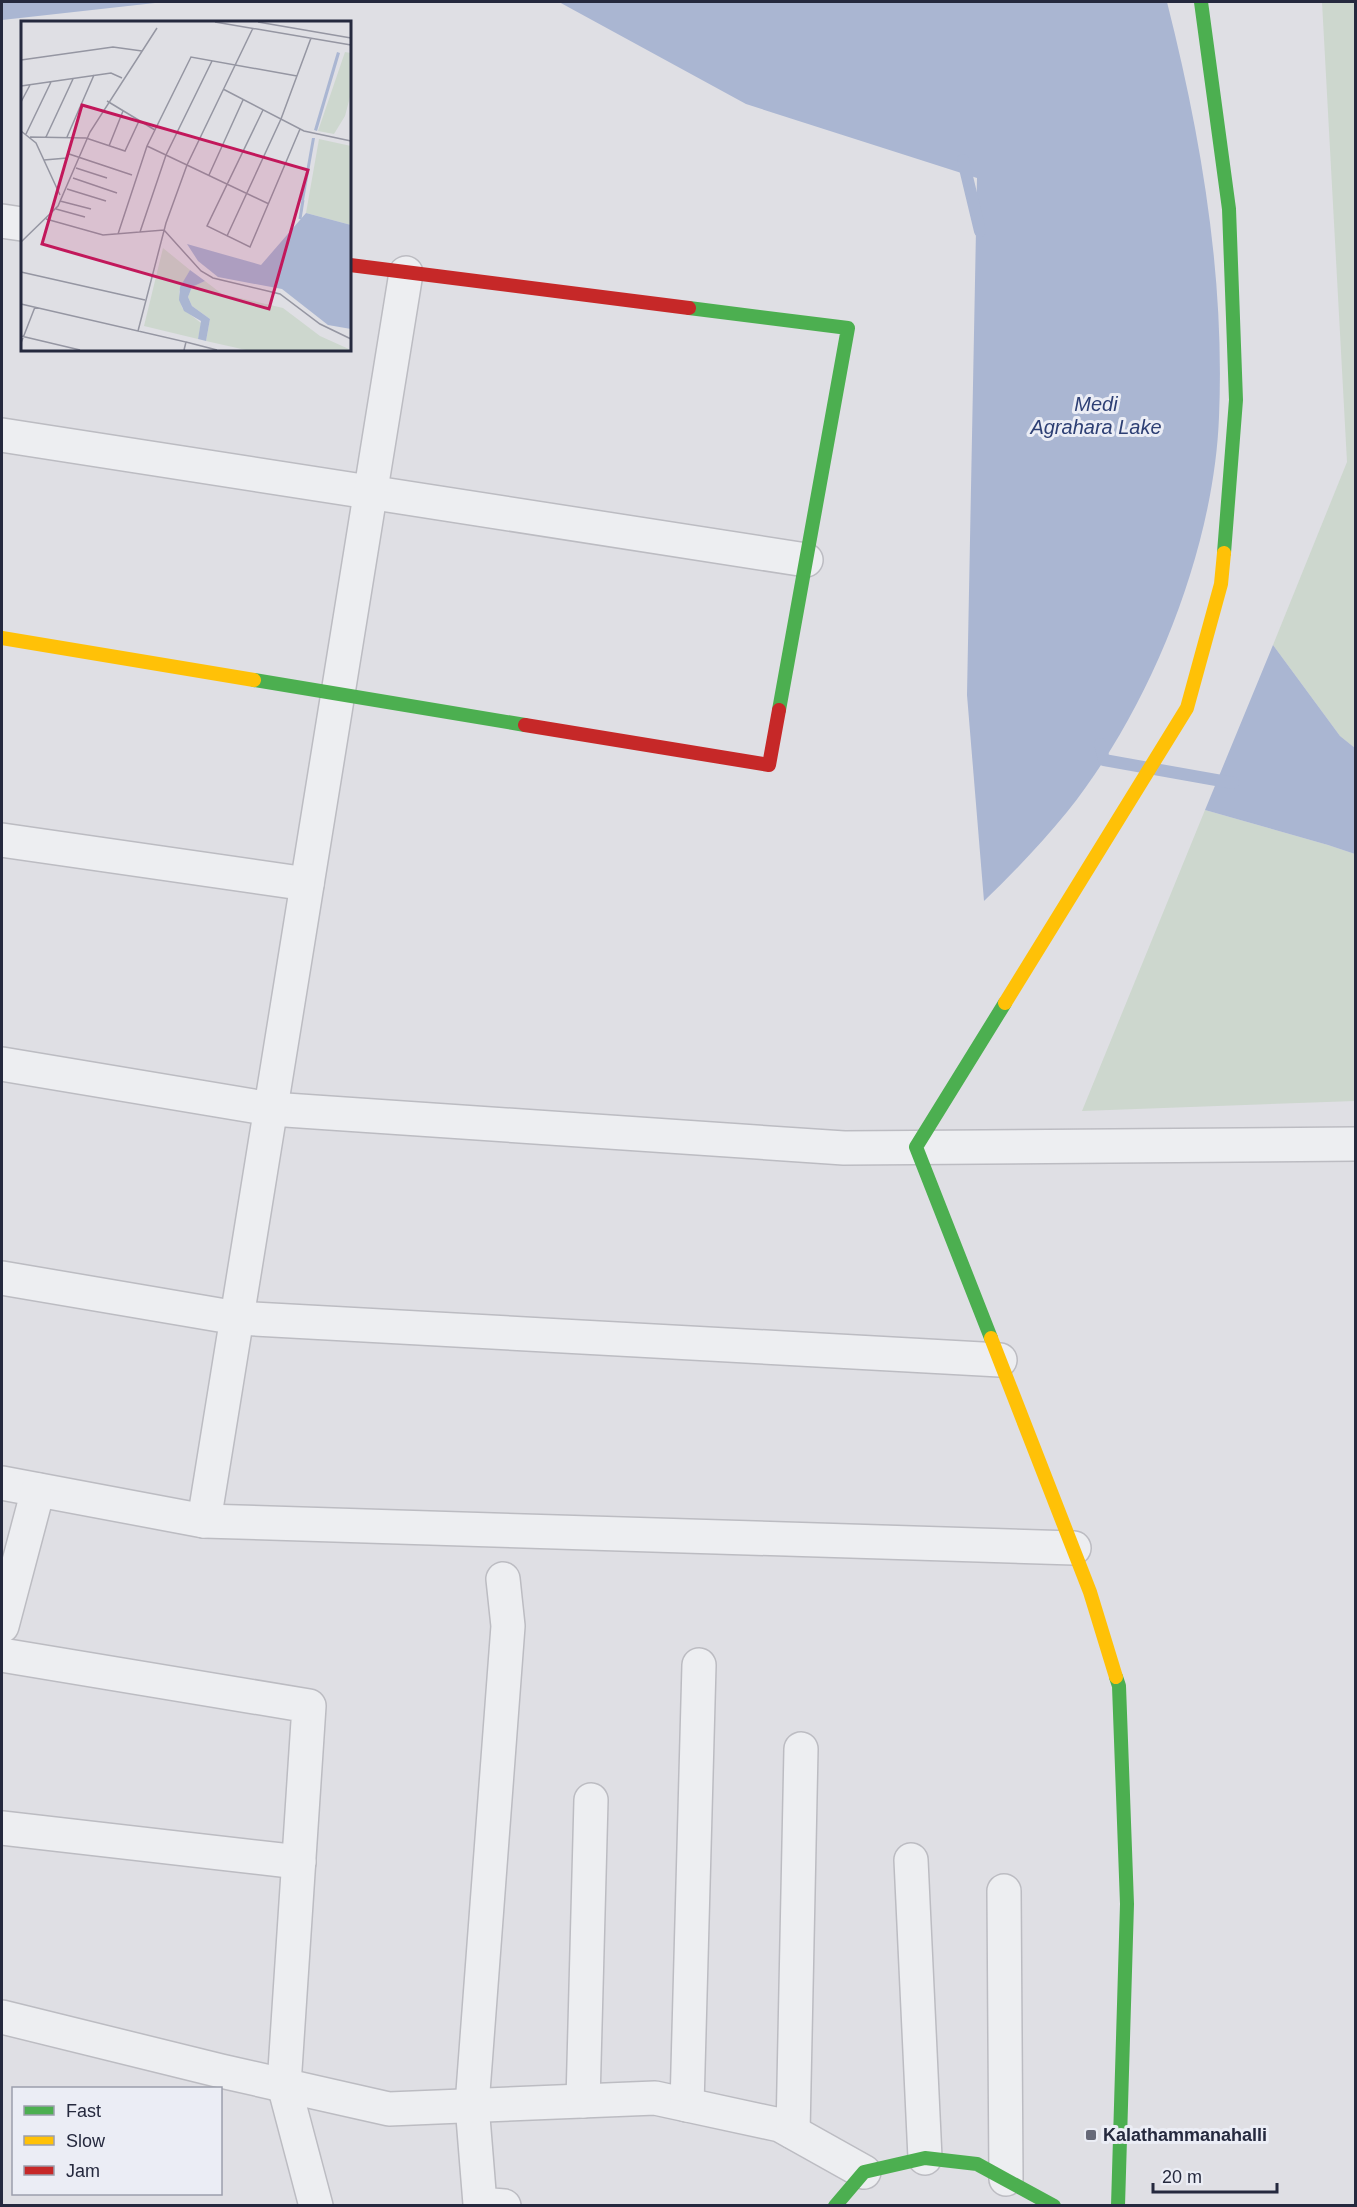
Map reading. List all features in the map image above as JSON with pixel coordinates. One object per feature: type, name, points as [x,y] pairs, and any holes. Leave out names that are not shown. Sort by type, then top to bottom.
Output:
[{"type":"street","points":[[916,1147],[1187,708],[1221,584],[1236,400],[1229,209],[1201,2]]},
{"type":"street","points":[[2,221],[21,224]]},
{"type":"street","points":[[2,638],[769,765],[848,328],[351,265]]},
{"type":"street","points":[[204,1521],[406,273]]},
{"type":"street","points":[[2,435],[806,560]]},
{"type":"street","points":[[2,840],[307,884]]},
{"type":"street","points":[[2,1064],[271,1109],[844,1148],[1356,1144]]},
{"type":"street","points":[[916,1147],[1074,1548],[1119,1686],[1127,1904],[1118,2205]]},
{"type":"street","points":[[2,1278],[237,1317],[1000,1360]]},
{"type":"street","points":[[2,1483],[204,1521],[1074,1548]]},
{"type":"street","points":[[2,1626],[38,1490]]},
{"type":"street","points":[[503,1579],[508,1626],[472,2105],[480,2204],[504,2205]]},
{"type":"street","points":[[2,1655],[309,1706],[284,2085],[316,2205]]},
{"type":"street","points":[[687,2105],[699,1665]]},
{"type":"street","points":[[793,2132],[801,1749]]},
{"type":"street","points":[[583,2101],[591,1800]]},
{"type":"street","points":[[2,1828],[299,1862]]},
{"type":"street","points":[[911,1860],[925,2158]]},
{"type":"street","points":[[1004,1890],[1006,2179]]},
{"type":"street","points":[[2,2017],[389,2109],[655,2097],[780,2125],[864,2172]]},
{"type":"street","points":[[834,2205],[864,2172],[925,2158],[977,2164],[1054,2205]]},
{"type":"shaded area","points":[[1322,2],[1355,2],[1355,748],[1340,736],[1273,645],[1347,462]]},
{"type":"shaded area","points":[[1205,810],[1355,854],[1355,1101],[1082,1111]]},
{"type":"water","points":[[2,2],[164,2],[2,20]]},
{"type":"water","name":"Medi Agrahara Lake","points":[[559,2],[1167,2],[1200,155],[1214,259],[1218,312],[1219,417],[1214,468],[1205,520],[1191,573],[1172,626],[1125,726],[1097,771],[1067,812],[1027,858],[984,901],[967,695],[977,178],[746,104]]},
{"type":"water","points":[[1273,645],[1340,736],[1355,748],[1355,854],[1205,810]]},
{"type":"waterway","points":[[963,160],[980,231]]},
{"type":"waterway","points":[[1100,744],[1104,760],[1233,783]]},
{"type":"traffic: fast","points":[[1201,2],[1229,209],[1236,400],[1224,553]]},
{"type":"traffic: fast","points":[[689,308],[848,328],[779,710]]},
{"type":"traffic: fast","points":[[254,680],[525,725]]},
{"type":"traffic: fast","points":[[991,1338],[916,1147],[1005,1003]]},
{"type":"traffic: fast","points":[[1116,1677],[1119,1686],[1127,1904],[1118,2206]]},
{"type":"traffic: fast","points":[[835,2206],[864,2172],[925,2158],[977,2164],[1054,2206]]},
{"type":"traffic: slow","points":[[1005,1003],[1187,708],[1221,584],[1224,553]]},
{"type":"traffic: slow","points":[[2,638],[254,680]]},
{"type":"traffic: slow","points":[[991,1338],[1090,1592],[1116,1677]]},
{"type":"traffic: jam","points":[[351,265],[689,308]]},
{"type":"traffic: jam","points":[[525,725],[769,765],[779,710]]},
{"type":"place","name":"Kalathammanahalli","points":[[1091,2135]]}]
